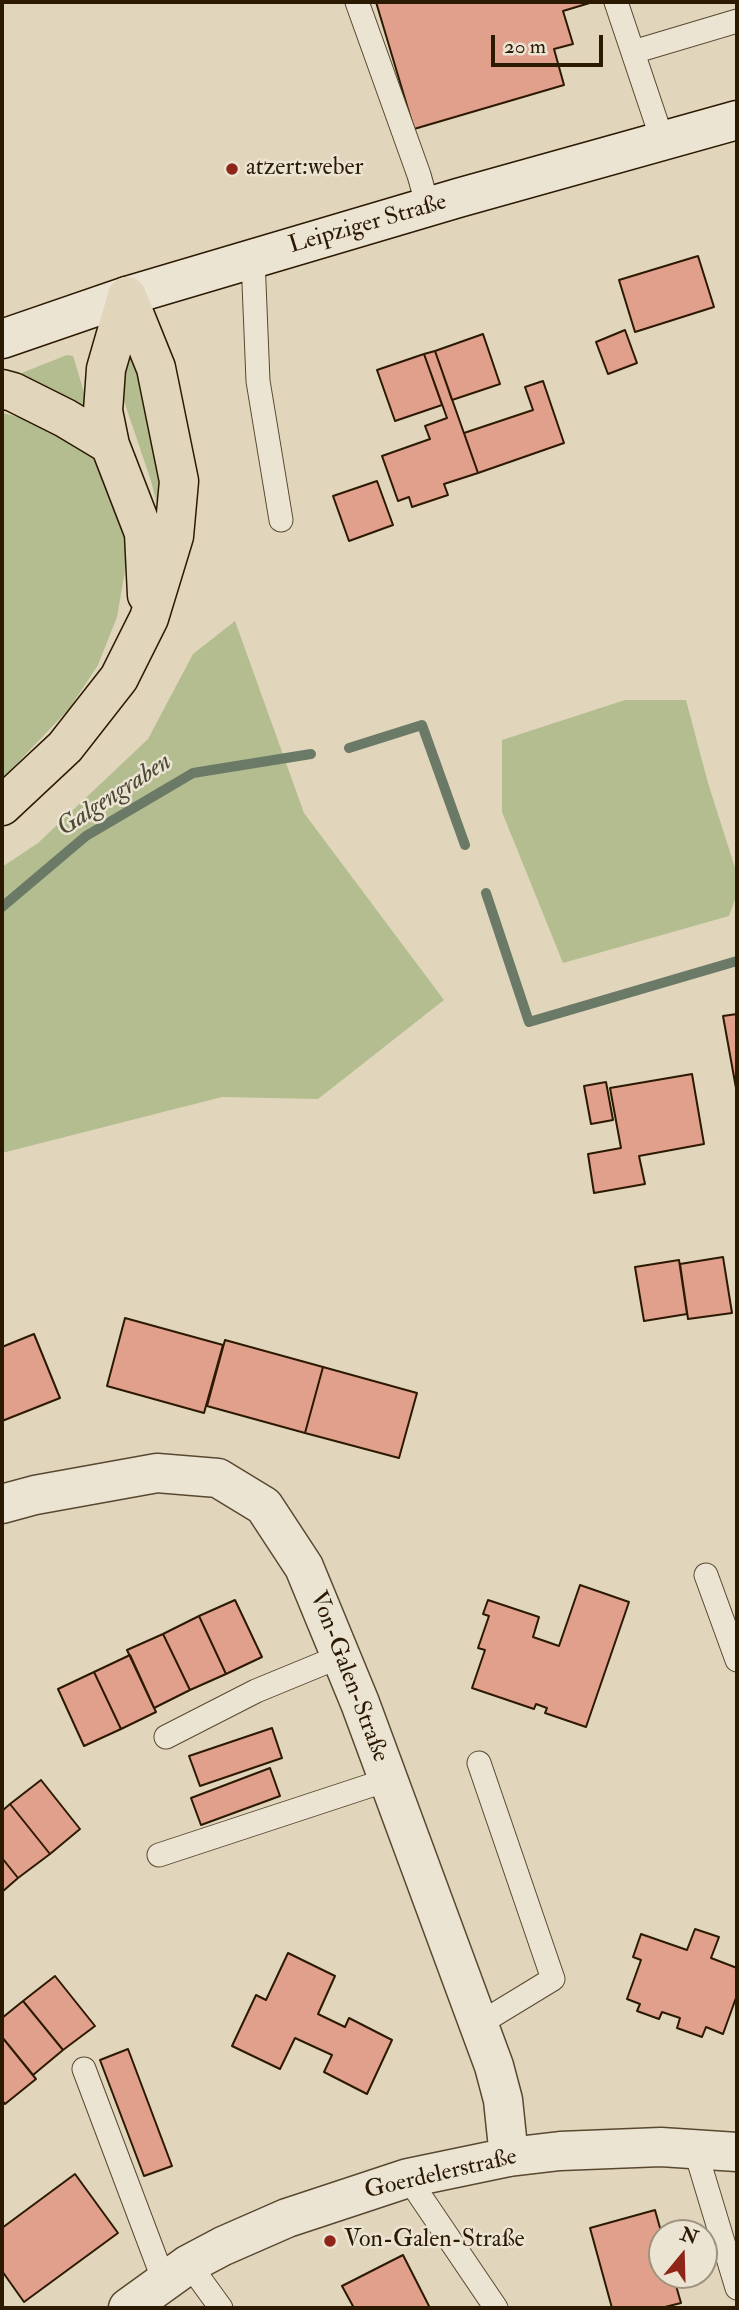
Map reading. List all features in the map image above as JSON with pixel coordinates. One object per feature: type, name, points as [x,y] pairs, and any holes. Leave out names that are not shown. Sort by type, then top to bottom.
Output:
[{"type":"highway","points":[[127,296],[106,369],[103,411],[110,445],[144,533],[149,618]]},
{"type":"highway","points":[[2,806],[65,747],[119,678],[149,618],[174,536],[178,481],[156,368],[127,296]]},
{"type":"highway","points":[[2,389],[65,418],[110,445]]},
{"type":"street","name":"Leipziger Straße","points":[[2,339],[127,296],[737,120]]},
{"type":"street","name":"Von-Galen-Straße","points":[[2,1504],[34,1495],[157,1473],[218,1478],[264,1506],[304,1567],[341,1656],[494,2066],[503,2100],[509,2157]]},
{"type":"street","name":"Goerdelerstraße","points":[[128,2308],[177,2272],[223,2246],[287,2218],[408,2178],[509,2157],[611,2148],[737,2152]]},
{"type":"lane","points":[[357,2],[419,174],[428,207]]},
{"type":"lane","points":[[616,2],[663,142]]},
{"type":"lane","points":[[633,52],[737,21]]},
{"type":"lane","points":[[253,259],[258,381],[281,520]]},
{"type":"lane","points":[[706,1575],[737,1660]]},
{"type":"lane","points":[[166,1737],[256,1691],[341,1656]]},
{"type":"lane","points":[[479,1763],[553,1979],[479,2024]]},
{"type":"lane","points":[[159,1855],[387,1780]]},
{"type":"lane","points":[[84,2068],[177,2272],[221,2308]]},
{"type":"lane","points":[[695,2149],[737,2288]]},
{"type":"lane","points":[[408,2178],[496,2308]]},
{"type":"green space","points":[[67,355],[73,356],[87,402],[86,407],[73,399],[14,376]]},
{"type":"green space","points":[[130,355],[138,357],[166,500],[159,512],[123,398],[119,367]]},
{"type":"green space","points":[[2,413],[39,422],[69,436],[100,464],[125,526],[126,565],[117,617],[98,665],[69,709],[2,779]]},
{"type":"green space","points":[[235,621],[304,813],[444,1000],[318,1099],[222,1097],[2,1153],[2,867],[38,843],[148,739],[193,654]]},
{"type":"green space","points":[[625,700],[686,700],[708,783],[737,874],[737,894],[729,916],[563,963],[502,812],[502,740]]},
{"type":"building","points":[[376,2],[593,2],[563,11],[573,44],[554,49],[564,85],[414,129]]},
{"type":"building","points":[[698,256],[714,307],[635,332],[619,280]]},
{"type":"building","points":[[625,330],[637,363],[608,374],[596,342]]},
{"type":"building","points":[[483,334],[500,384],[452,400],[435,351]]},
{"type":"building","points":[[435,351],[478,473],[444,484],[448,495],[412,507],[409,497],[398,501],[382,456],[430,439],[425,426],[447,418],[424,354]]},
{"type":"building","points":[[424,354],[442,405],[395,421],[377,370]]},
{"type":"building","points":[[543,381],[564,443],[478,473],[464,433],[533,410],[525,387]]},
{"type":"building","points":[[377,481],[393,525],[349,541],[333,496]]},
{"type":"building","points":[[737,1014],[737,1087],[736,1088],[723,1016]]},
{"type":"building","points":[[692,1074],[704,1144],[639,1156],[645,1184],[594,1193],[588,1154],[621,1148],[610,1088]]},
{"type":"building","points":[[606,1082],[613,1120],[591,1124],[584,1086]]},
{"type":"building","points":[[723,1257],[732,1313],[688,1319],[680,1264]]},
{"type":"building","points":[[679,1260],[687,1314],[644,1321],[635,1267]]},
{"type":"building","points":[[125,1318],[223,1345],[204,1413],[107,1386]]},
{"type":"building","points":[[34,1334],[60,1398],[2,1421],[2,1347]]},
{"type":"building","points":[[225,1340],[323,1367],[305,1433],[207,1406]]},
{"type":"building","points":[[323,1367],[417,1393],[399,1458],[305,1433]]},
{"type":"building","points":[[580,1585],[629,1602],[586,1727],[545,1713],[547,1708],[536,1704],[534,1709],[472,1688],[485,1650],[478,1648],[489,1616],[483,1614],[488,1600],[539,1617],[533,1637],[559,1646]]},
{"type":"building","points":[[235,1600],[262,1657],[226,1674],[199,1616]]},
{"type":"building","points":[[199,1616],[226,1674],[190,1690],[163,1634]]},
{"type":"building","points":[[163,1634],[190,1690],[154,1708],[127,1650]]},
{"type":"building","points":[[130,1655],[156,1712],[121,1729],[94,1672]]},
{"type":"building","points":[[94,1672],[121,1729],[84,1746],[58,1689]]},
{"type":"building","points":[[272,1728],[282,1758],[200,1786],[189,1756]]},
{"type":"building","points":[[270,1768],[280,1796],[201,1825],[191,1798]]},
{"type":"building","points":[[41,1780],[80,1829],[50,1854],[10,1804]]},
{"type":"building","points":[[10,1804],[50,1854],[18,1878],[2,1858],[2,1811]]},
{"type":"building","points":[[2,1858],[18,1878],[2,1892]]},
{"type":"building","points":[[695,1929],[719,1937],[711,1958],[737,1968],[737,1995],[723,2034],[706,2027],[702,2037],[677,2028],[680,2018],[662,2012],[659,2019],[637,2011],[640,2004],[627,1999],[641,1960],[633,1957],[641,1934],[687,1950]]},
{"type":"building","points":[[288,1953],[335,1976],[318,2014],[345,2027],[349,2018],[392,2040],[367,2094],[324,2072],[332,2055],[295,2038],[280,2069],[232,2046],[256,1995],[266,2000]]},
{"type":"building","points":[[55,1976],[95,2026],[63,2050],[23,2001]]},
{"type":"building","points":[[23,2001],[63,2050],[33,2075],[2,2037],[2,2018]]},
{"type":"building","points":[[2,2037],[36,2079],[5,2104],[2,2100]]},
{"type":"building","points":[[128,2049],[172,2166],[144,2176],[100,2060]]},
{"type":"building","points":[[75,2174],[118,2233],[24,2302],[2,2271],[2,2228]]},
{"type":"building","points":[[655,2210],[658,2219],[648,2219],[648,2289],[677,2289],[681,2303],[661,2308],[612,2308],[590,2228]]},
{"type":"building","points":[[403,2255],[430,2308],[354,2308],[342,2286]]},
{"type":"waterway","name":"Galgengraben","points":[[349,748],[422,725],[465,845]]},
{"type":"waterway","name":"Galgengraben","points":[[2,907],[86,836],[193,773],[311,754]]},
{"type":"waterway","name":"Galgengraben","points":[[486,893],[529,1022],[737,961]]},
{"type":"place","name":"atzert:weber","points":[[232,169]]},
{"type":"place","name":"Von-Galen-Straße","points":[[330,2241]]}]
